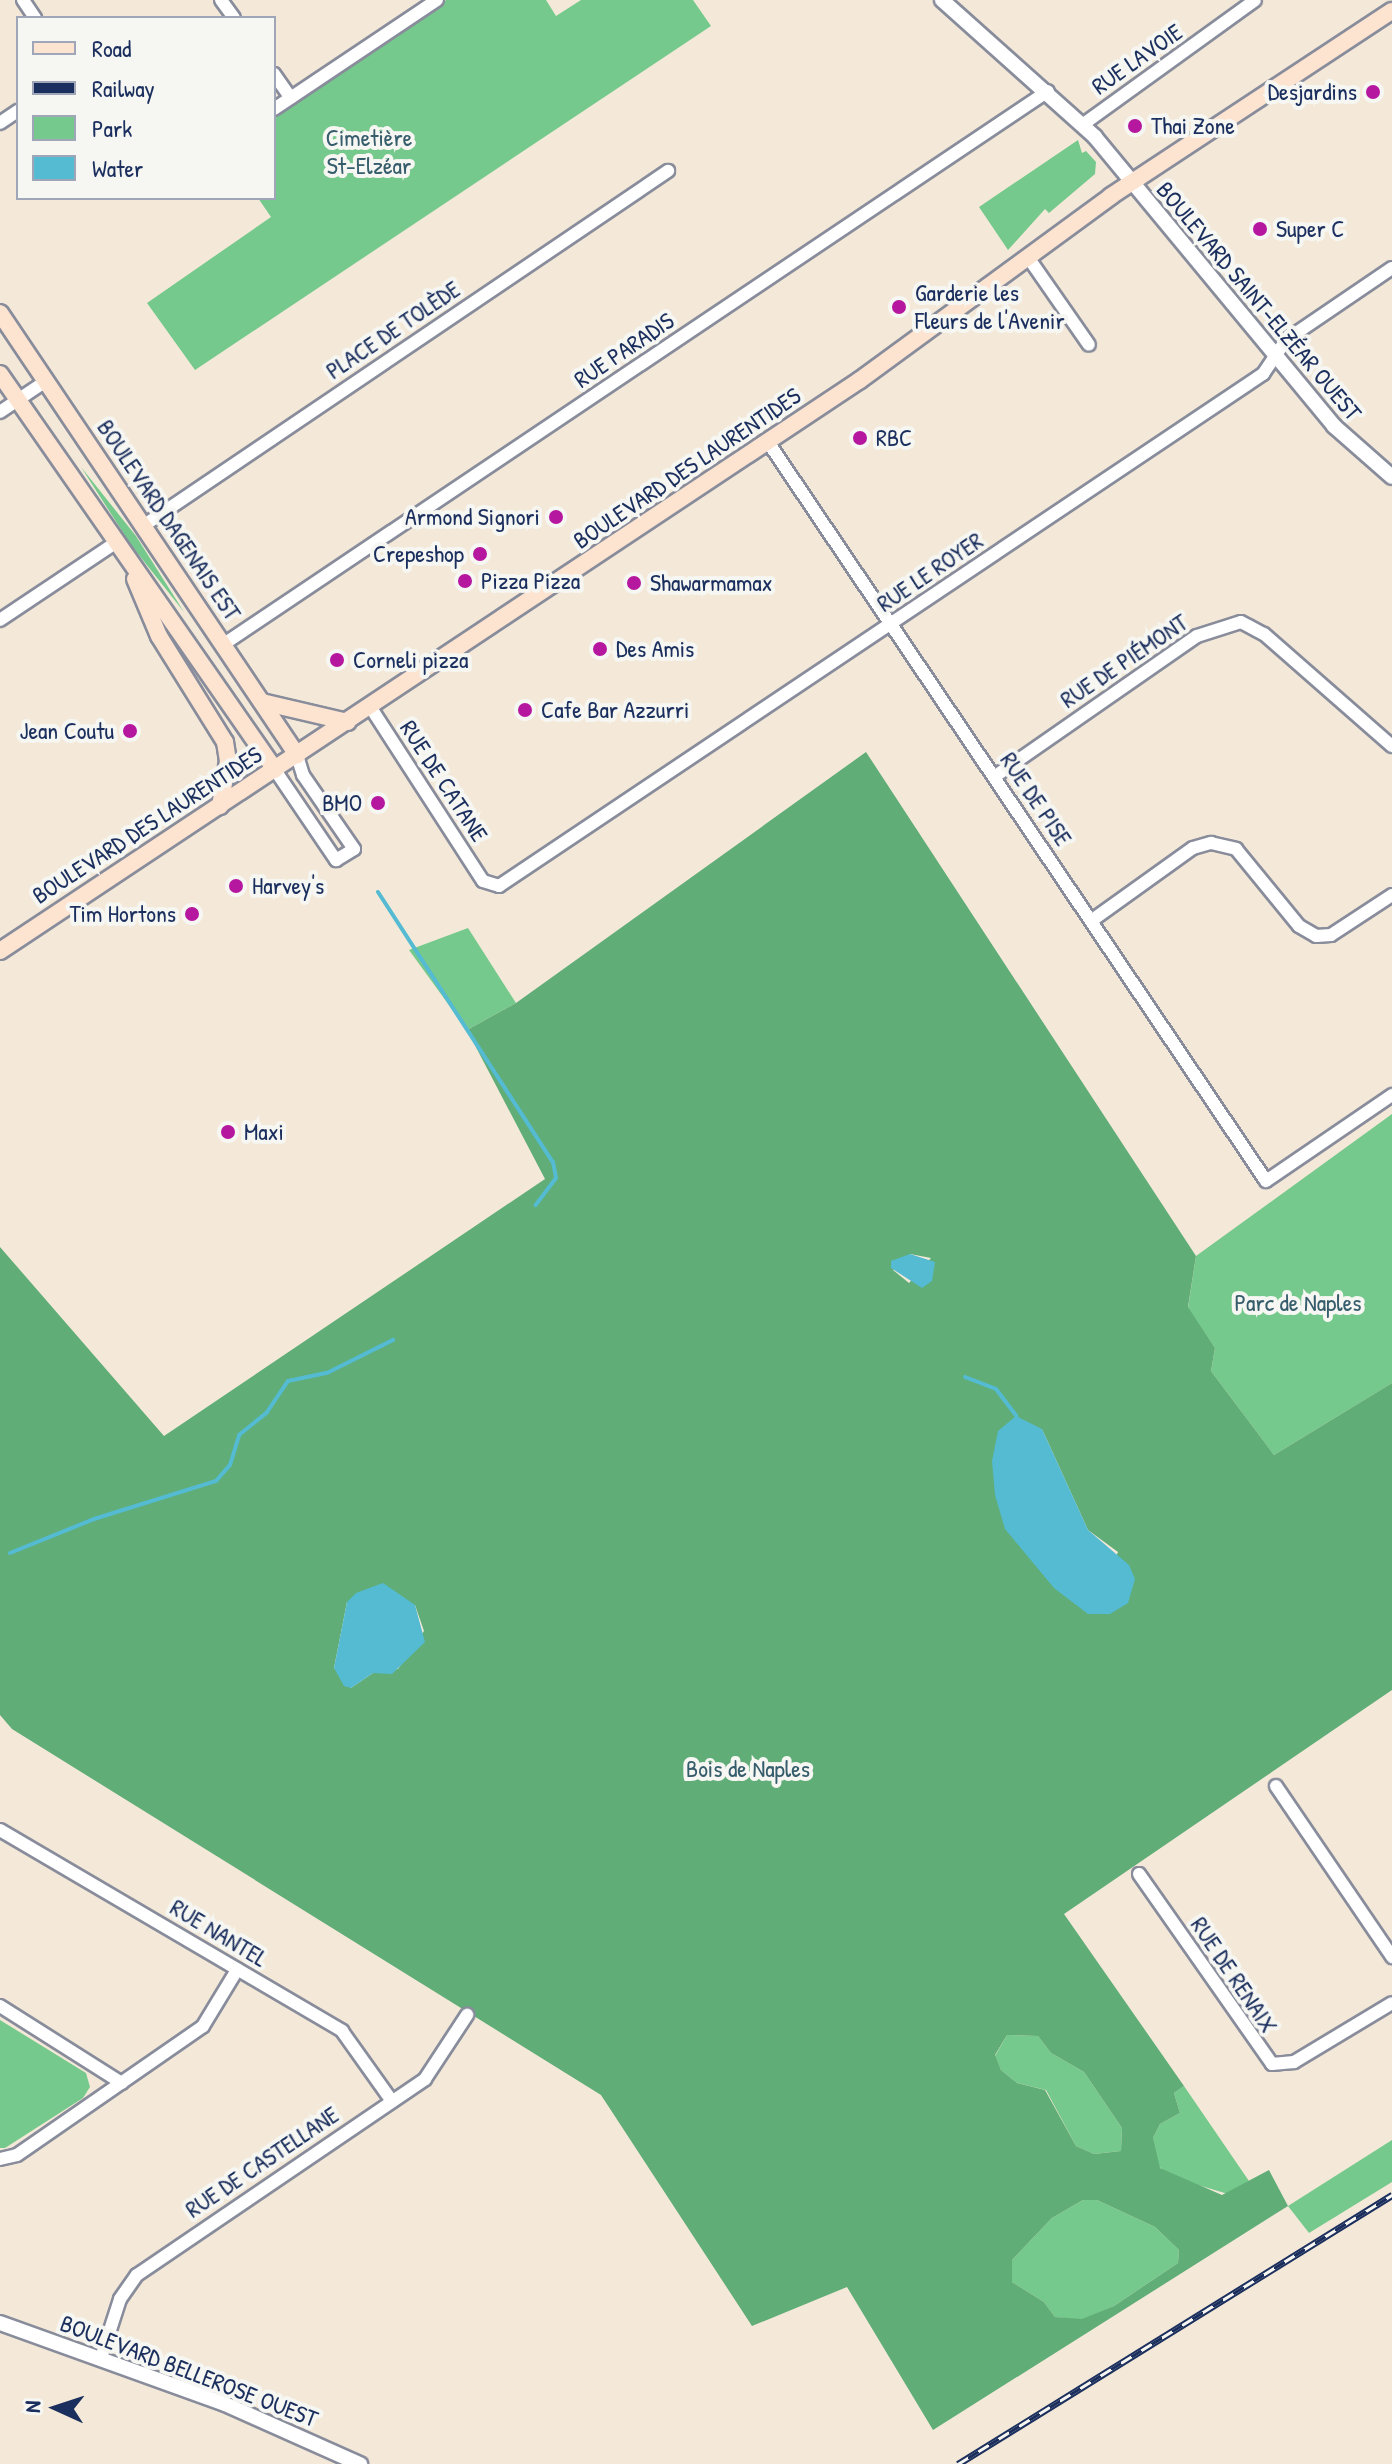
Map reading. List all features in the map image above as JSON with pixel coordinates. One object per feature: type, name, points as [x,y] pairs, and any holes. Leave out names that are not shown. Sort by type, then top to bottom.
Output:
[{"type":"main road","name":"BOULEVARD DES LAURENTIDES","points":[[0,951],[371,708],[768,442],[1030,260],[1131,183],[1392,11]]},
{"type":"main road","name":"BOULEVARD DAGENAIS EST","points":[[0,313],[297,755]]},
{"type":"main road","points":[[0,374],[126,559],[171,616],[275,770]]},
{"type":"main road","points":[[126,559],[159,636],[223,737],[228,761],[220,806]]},
{"type":"main road","points":[[262,702],[348,722]]},
{"type":"street","points":[[276,108],[417,6],[437,0]]},
{"type":"street","name":"BOULEVARD SAINT-ELZÉAR OUEST","points":[[942,0],[1048,91],[1082,125],[1334,426],[1392,477]]},
{"type":"street","name":"RUE LAVOIE","points":[[1082,125],[1255,0]]},
{"type":"street","points":[[276,77],[291,98]]},
{"type":"street","name":"RUE PARADIS","points":[[224,644],[1048,91]]},
{"type":"street","name":"PLACE DE TOLÈDE","points":[[143,526],[668,171]]},
{"type":"street","points":[[1030,260],[1089,345]]},
{"type":"street","name":"RUE LE ROYER","points":[[481,878],[492,887],[511,879],[891,625],[1263,374],[1286,340],[1392,268]]},
{"type":"street","points":[[0,412],[46,381]]},
{"type":"street","name":"RUE DE PISE","points":[[768,442],[1266,1181],[1392,1095]]},
{"type":"street","points":[[0,620],[115,543]]},
{"type":"street","name":"RUE DE PIÉMONT","points":[[994,777],[1197,636],[1241,622],[1264,634],[1392,746]]},
{"type":"street","name":"RUE DE CATANE","points":[[371,708],[481,878]]},
{"type":"street","points":[[275,770],[336,860],[354,849],[303,775],[297,755]]},
{"type":"street","points":[[1091,921],[1193,848],[1211,843],[1236,849],[1299,926],[1316,936],[1331,935],[1392,895]]},
{"type":"street","points":[[1276,1786],[1392,1957]]},
{"type":"street","name":"RUE NANTEL","points":[[0,1830],[342,2031],[392,2101]]},
{"type":"street","name":"RUE DE RENAIX","points":[[1139,1874],[1272,2064],[1294,2062],[1392,2003]]},
{"type":"street","points":[[0,2159],[17,2155],[203,2026],[237,1970]]},
{"type":"street","points":[[0,2006],[122,2083]]},
{"type":"street","name":"RUE DE CASTELLANE","points":[[101,2358],[120,2299],[142,2270],[392,2101],[435,2068],[467,2015]]},
{"type":"street","name":"BOULEVARD BELLEROSE OUEST","points":[[0,2323],[225,2404],[360,2464]]},
{"type":"green space","name":"Cimetière St-Elzéar","points":[[446,0],[546,0],[556,16],[581,0],[693,0],[711,26],[195,370],[147,303],[271,217],[259,200],[276,200],[276,112]]},
{"type":"green space","points":[[1078,140],[1082,153],[1086,151],[1096,162],[1095,174],[1049,213],[1045,209],[1008,250],[979,207]]},
{"type":"green space","points":[[81,467],[136,536],[184,612],[131,545]]},
{"type":"green space","name":"Bois de Naples","points":[[866,752],[1196,1256],[1188,1307],[1215,1348],[1211,1371],[1274,1455],[1392,1383],[1392,1690],[1064,1914],[1184,2086],[1174,2093],[1180,2113],[1160,2124],[1153,2138],[1160,2168],[1222,2195],[1269,2170],[1288,2206],[933,2430],[847,2287],[752,2326],[601,2095],[12,1729],[0,1715],[0,1247],[164,1436],[545,1179],[467,1030],[516,1003]],"holes":[[[910,1254],[931,1258],[909,1283],[893,1270]],[[1042,1429],[1088,1530],[1118,1552],[1088,1614]],[[347,1602],[415,1605],[424,1631],[398,1669],[373,1673],[351,1688],[334,1668]],[[1007,2035],[1038,2036],[1051,2053],[1084,2072],[1122,2128],[1121,2151],[1094,2154],[1076,2146],[1045,2090],[1017,2083],[1001,2070],[995,2055]],[[1083,2200],[1097,2200],[1155,2227],[1179,2250],[1178,2263],[1114,2306],[1082,2319],[1055,2317],[1044,2302],[1012,2282],[1012,2260],[1052,2218]]]},
{"type":"green space","points":[[468,928],[516,1003],[467,1030],[409,950]]},
{"type":"green space","name":"Parc de Naples","points":[[1392,1114],[1392,1383],[1274,1455],[1211,1371],[1215,1348],[1188,1308],[1196,1256]]},
{"type":"green space","points":[[0,2020],[86,2073],[90,2087],[83,2098],[5,2148],[0,2148]]},
{"type":"green space","points":[[1007,2035],[1038,2036],[1051,2053],[1084,2072],[1122,2128],[1121,2151],[1094,2154],[1076,2146],[1046,2090],[1017,2083],[1001,2070],[995,2056]]},
{"type":"green space","points":[[1184,2086],[1249,2181],[1228,2194],[1171,2177],[1155,2163],[1153,2138],[1160,2124],[1180,2113],[1174,2093]]},
{"type":"green space","points":[[1392,2140],[1392,2182],[1309,2233],[1288,2206]]},
{"type":"green space","points":[[1083,2200],[1097,2200],[1155,2227],[1179,2250],[1178,2263],[1114,2306],[1082,2320],[1055,2317],[1044,2302],[1012,2282],[1012,2260],[1052,2218]]},
{"type":"water","points":[[910,1254],[935,1262],[932,1281],[922,1288],[891,1268],[891,1261]]},
{"type":"water","points":[[1016,1416],[1042,1429],[1088,1530],[1129,1565],[1135,1579],[1128,1603],[1110,1614],[1088,1614],[1054,1588],[1005,1529],[995,1495],[992,1461],[998,1431]]},
{"type":"water","points":[[383,1583],[415,1605],[425,1642],[392,1674],[373,1673],[351,1688],[344,1686],[334,1668],[347,1602],[356,1593]]},
{"type":"waterway","points":[[378,892],[553,1162],[556,1178],[536,1205]]},
{"type":"waterway","points":[[10,1553],[94,1519],[216,1481],[230,1465],[239,1435],[267,1412],[288,1381],[327,1373],[393,1340]]},
{"type":"waterway","points":[[965,1377],[996,1389],[1016,1416]]},
{"type":"railway","points":[[958,2464],[1392,2195]]},
{"type":"place","name":"Desjardins","points":[[1373,92]]},
{"type":"place","name":"Thai Zone","points":[[1135,126]]},
{"type":"place","name":"Super C","points":[[1260,229]]},
{"type":"place","name":"Garderie les Fleurs de l'Avenir","points":[[899,307]]},
{"type":"place","name":"RBC","points":[[860,438]]},
{"type":"place","name":"Armond Signori","points":[[556,517]]},
{"type":"place","name":"Crepeshop","points":[[480,554]]},
{"type":"place","name":"Pizza Pizza","points":[[465,581]]},
{"type":"place","name":"Shawarmamax","points":[[634,583]]},
{"type":"place","name":"Des Amis","points":[[600,649]]},
{"type":"place","name":"Corneli pizza","points":[[337,660]]},
{"type":"place","name":"Cafe Bar Azzurri","points":[[525,710]]},
{"type":"place","name":"Jean Coutu","points":[[130,731]]},
{"type":"place","name":"BMO","points":[[378,803]]},
{"type":"place","name":"Harvey's","points":[[236,886]]},
{"type":"place","name":"Tim Hortons","points":[[192,914]]},
{"type":"place","name":"Maxi","points":[[228,1132]]}]
